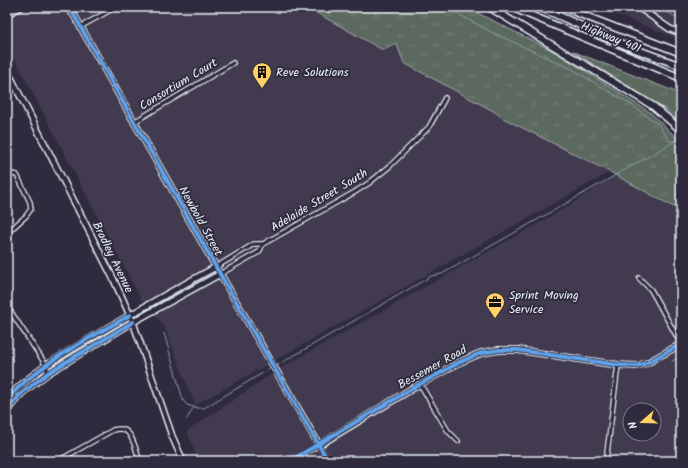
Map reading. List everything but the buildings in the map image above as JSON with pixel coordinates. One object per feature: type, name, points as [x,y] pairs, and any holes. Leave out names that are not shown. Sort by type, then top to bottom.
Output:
[{"type":"highway","points":[[489,7],[653,106],[681,130]]},
{"type":"highway","name":"Highway 401","points":[[511,7],[681,78]]},
{"type":"highway","name":"Highway 401","points":[[539,7],[626,46],[681,66]]},
{"type":"highway","points":[[562,7],[681,53]]},
{"type":"street","points":[[7,14],[21,7]]},
{"type":"street","name":"Newbold Street","points":[[67,7],[74,15],[216,267],[319,445]]},
{"type":"street","points":[[80,27],[116,7]]},
{"type":"street","points":[[638,7],[670,28],[681,33]]},
{"type":"street","name":"Consortium Court","points":[[134,122],[233,63]]},
{"type":"street","name":"Bradley Avenue","points":[[7,70],[114,280],[130,315],[172,436],[183,461]]},
{"type":"street","name":"Adelaide Street South","points":[[7,399],[22,384],[46,365],[130,315],[254,244],[263,244],[356,192],[388,168],[429,127],[445,98]]},
{"type":"street","points":[[7,173],[17,175],[30,202],[31,209],[7,233]]},
{"type":"street","name":"Adelaide Street South","points":[[7,410],[22,393],[48,372],[133,322],[259,252],[263,244]]},
{"type":"street","points":[[639,278],[651,290],[681,344]]},
{"type":"street","points":[[7,306],[46,365],[48,372]]},
{"type":"street","name":"Bessemer Road","points":[[319,445],[420,384],[468,358],[481,353],[499,350],[518,350],[618,365],[636,366],[647,363],[681,344]]},
{"type":"street","points":[[606,461],[618,365]]},
{"type":"street","points":[[420,384],[448,431],[458,441]]},
{"type":"street","points":[[58,461],[113,430],[120,429],[125,430],[129,434],[139,461]]},
{"type":"street","points":[[290,461],[319,445],[328,461]]},
{"type":"shaded area","points":[[7,7],[306,7],[383,50],[396,43],[404,63],[495,112],[503,118],[610,172],[195,405],[164,326],[142,301],[7,44]]},
{"type":"shaded area","points":[[597,7],[681,7],[681,40]]},
{"type":"shaded area","points":[[616,175],[681,212],[681,461],[198,461],[187,431],[279,369],[557,213]]},
{"type":"green space","points":[[306,7],[466,7],[557,53],[651,113],[681,142],[681,211],[610,172],[503,118],[495,112],[404,63],[396,43],[383,50]]},
{"type":"green space","points":[[572,51],[681,94],[681,125],[668,111]]},
{"type":"waterway","points":[[445,7],[491,32],[572,69],[632,105],[658,124],[669,141],[676,141]]},
{"type":"waterway","points":[[659,7],[681,20]]},
{"type":"waterway","points":[[276,366],[431,276],[442,274],[679,139]]},
{"type":"waterway","points":[[164,333],[183,400],[187,405],[197,408],[204,408],[271,368]]},
{"type":"waterway","points":[[672,361],[681,357]]},
{"type":"waterway","points":[[187,419],[193,408]]},
{"type":"cycle path","points":[[67,7],[74,15],[216,267],[328,461]]},
{"type":"cycle path","points":[[7,399],[20,386],[65,352],[130,315]]},
{"type":"cycle path","points":[[7,410],[22,393],[48,373],[133,322]]},
{"type":"cycle path","points":[[290,461],[420,384],[460,362],[481,353],[499,350],[518,350],[618,365],[636,366],[647,363],[681,344]]},
{"type":"place","name":"Reve Solutions","points":[[262,89]]},
{"type":"place","name":"Sprint Moving Service","points":[[495,319]]}]
